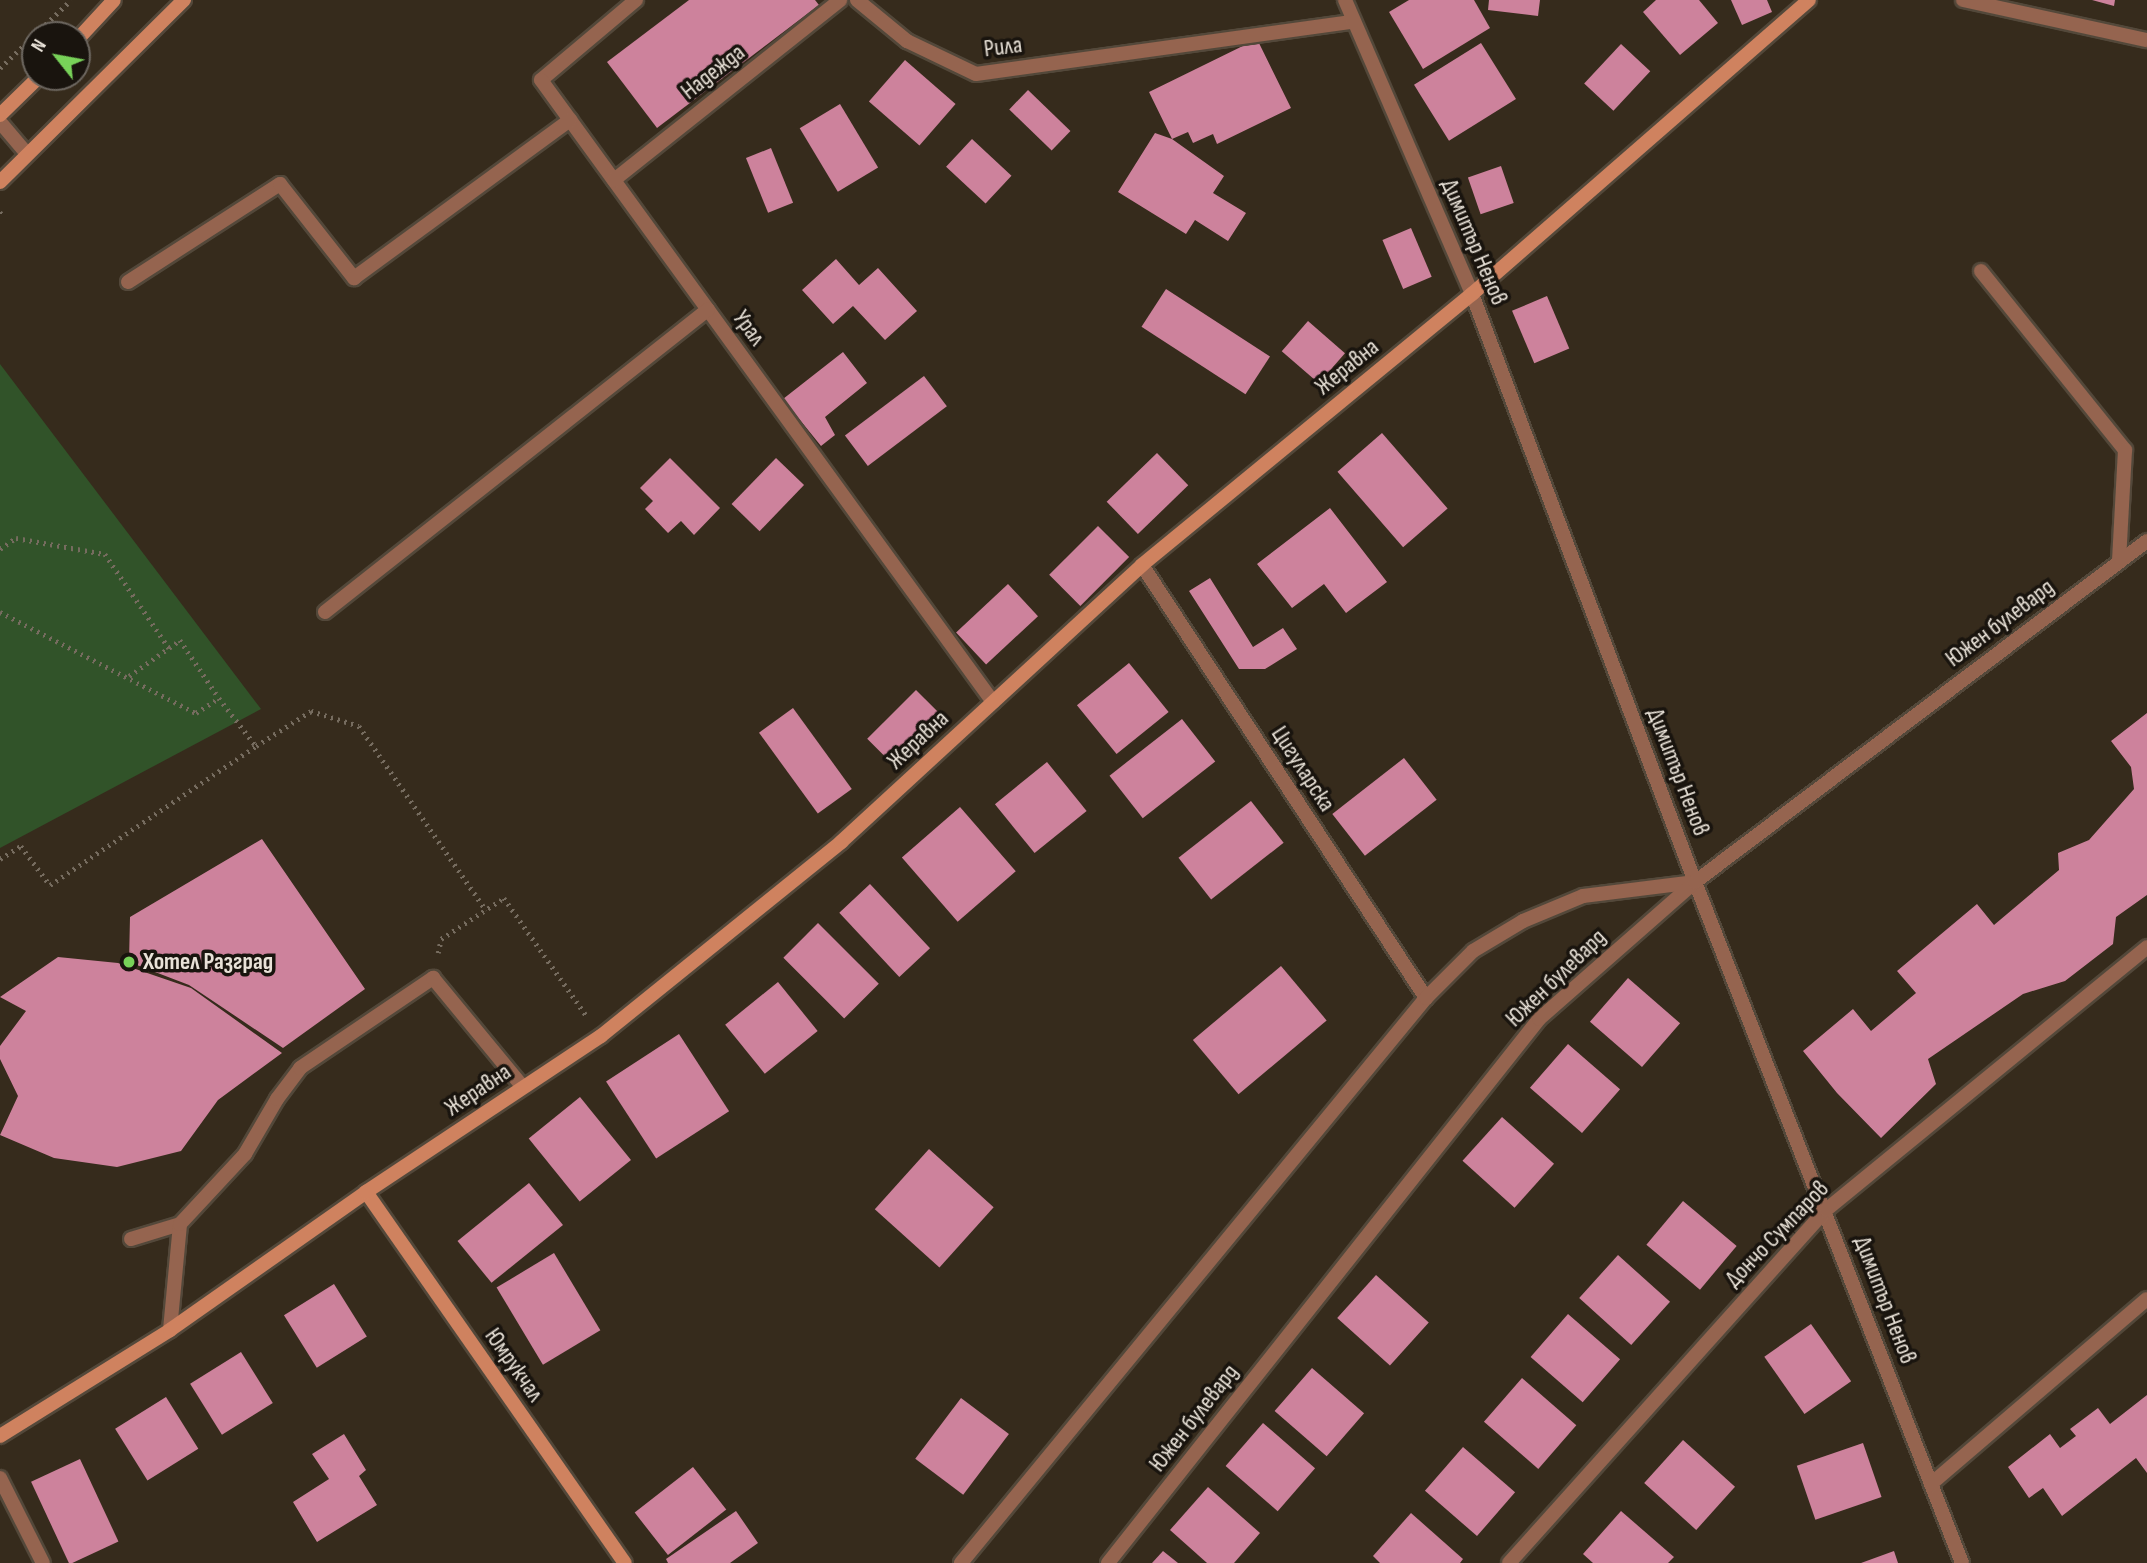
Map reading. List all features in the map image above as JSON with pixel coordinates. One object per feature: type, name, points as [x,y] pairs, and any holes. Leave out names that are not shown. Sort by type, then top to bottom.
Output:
[{"type":"street","points":[[91,25],[114,0]]},
{"type":"street","points":[[0,182],[184,0]]},
{"type":"street","name":"Урал","points":[[636,0],[541,80],[993,702]]},
{"type":"street","name":"Надежда","points":[[614,180],[840,0]]},
{"type":"street","name":"Рила","points":[[857,0],[906,41],[976,74],[1353,22]]},
{"type":"street","name":"Димитър Ненов","points":[[1345,0],[1472,294],[1695,881],[1962,1563]]},
{"type":"street","name":"Жеравна","points":[[0,1436],[170,1329],[366,1192],[601,1036],[841,842],[1142,565],[1472,294],[1809,0]]},
{"type":"street","points":[[1963,0],[2147,40]]},
{"type":"street","points":[[0,115],[25,91]]},
{"type":"street","points":[[128,282],[280,184],[354,278],[570,120]]},
{"type":"street","points":[[0,122],[27,155]]},
{"type":"street","points":[[1981,271],[2125,450],[2119,562]]},
{"type":"street","points":[[325,612],[708,310]]},
{"type":"street","name":"Южен булевард","points":[[1108,1563],[1539,1019],[1695,881],[2147,541]]},
{"type":"street","name":"Цигуларска","points":[[1142,565],[1426,998]]},
{"type":"street","points":[[961,1563],[1426,998],[1473,951],[1523,921],[1583,896],[1695,881]]},
{"type":"street","name":"Дончо Сумпаров","points":[[1509,1563],[1826,1210],[2147,947]]},
{"type":"street","points":[[131,1239],[180,1224],[245,1154],[277,1099],[300,1068],[432,978],[523,1087]]},
{"type":"street","name":"Юмрукчал","points":[[366,1192],[625,1563]]},
{"type":"street","points":[[170,1329],[180,1224]]},
{"type":"street","points":[[1931,1483],[2147,1299]]},
{"type":"street","points":[[0,1478],[43,1563]]},
{"type":"path","points":[[0,68],[71,0]]},
{"type":"path","points":[[0,549],[16,538],[105,554],[169,649]]},
{"type":"path","points":[[0,612],[129,676],[196,713],[219,698]]},
{"type":"path","points":[[129,676],[180,640],[219,698],[257,746]]},
{"type":"path","points":[[0,859],[21,846],[50,884],[311,711],[359,726],[486,910]]},
{"type":"path","points":[[432,978],[441,939],[505,898],[601,1036]]},
{"type":"green space","points":[[0,364],[261,709],[0,848]]},
{"type":"building","points":[[689,0],[815,0],[819,5],[657,128],[607,62]]},
{"type":"building","points":[[1409,0],[1474,0],[1490,28],[1423,69],[1389,12]]},
{"type":"building","points":[[1489,0],[1540,0],[1538,16],[1488,10]]},
{"type":"building","points":[[1656,0],[1699,0],[1718,23],[1680,55],[1643,12]]},
{"type":"building","points":[[1731,0],[1767,0],[1772,12],[1742,25]]},
{"type":"building","points":[[2092,0],[2115,0],[2114,6]]},
{"type":"building","points":[[1257,39],[1291,108],[1217,144],[1213,134],[1193,143],[1188,132],[1172,139],[1149,92]]},
{"type":"building","points":[[1481,43],[1516,99],[1449,141],[1414,85]]},
{"type":"building","points":[[1621,44],[1650,71],[1613,111],[1584,83]]},
{"type":"building","points":[[905,60],[956,104],[919,145],[869,102]]},
{"type":"building","points":[[1028,90],[1070,131],[1052,150],[1009,109]]},
{"type":"building","points":[[840,104],[878,167],[838,192],[800,128]]},
{"type":"building","points":[[1155,133],[1172,139],[1224,176],[1213,193],[1246,213],[1228,241],[1195,220],[1186,234],[1118,192]]},
{"type":"building","points":[[972,139],[1011,176],[986,204],[946,167]]},
{"type":"building","points":[[771,148],[793,203],[768,213],[746,158]]},
{"type":"building","points":[[1501,166],[1514,203],[1481,214],[1468,177]]},
{"type":"building","points":[[1411,228],[1432,277],[1403,289],[1382,240]]},
{"type":"building","points":[[836,259],[859,285],[878,268],[917,311],[885,340],[853,306],[833,324],[802,290]]},
{"type":"building","points":[[1166,289],[1270,357],[1245,394],[1141,327]]},
{"type":"building","points":[[1547,296],[1569,348],[1534,363],[1512,311]]},
{"type":"building","points":[[1308,321],[1345,353],[1319,383],[1282,351]]},
{"type":"building","points":[[843,352],[867,383],[825,417],[835,435],[821,446],[783,399]]},
{"type":"building","points":[[924,376],[947,406],[868,466],[845,436]]},
{"type":"building","points":[[1382,433],[1448,508],[1403,547],[1337,472]]},
{"type":"building","points":[[1157,453],[1188,485],[1138,534],[1107,502]]},
{"type":"building","points":[[670,458],[720,508],[694,535],[681,521],[668,533],[645,509],[653,501],[640,488]]},
{"type":"building","points":[[776,458],[804,485],[760,531],[732,504]]},
{"type":"building","points":[[1330,508],[1387,582],[1346,613],[1324,584],[1292,608],[1257,564]]},
{"type":"building","points":[[1098,526],[1129,557],[1080,606],[1049,575]]},
{"type":"building","points":[[1210,578],[1253,647],[1283,628],[1297,649],[1265,669],[1239,669],[1189,591]]},
{"type":"building","points":[[1008,584],[1038,616],[986,665],[956,632]]},
{"type":"building","points":[[1129,663],[1169,712],[1117,754],[1077,705]]},
{"type":"building","points":[[916,690],[947,721],[898,770],[867,739]]},
{"type":"building","points":[[793,708],[852,789],[818,814],[759,733]]},
{"type":"building","points":[[2147,713],[2147,895],[2116,917],[2113,944],[2065,981],[2023,994],[1928,1059],[1936,1084],[1881,1138],[1837,1093],[1803,1051],[1853,1009],[1871,1031],[1916,993],[1897,971],[1977,904],[1994,925],[2059,870],[2058,853],[2089,840],[2134,789],[2131,767],[2111,741]]},
{"type":"building","points":[[1182,719],[1215,762],[1143,818],[1110,776]]},
{"type":"building","points":[[1404,758],[1437,800],[1365,856],[1332,814]]},
{"type":"building","points":[[1047,762],[1087,811],[1035,853],[995,804]]},
{"type":"building","points":[[1251,801],[1284,843],[1211,899],[1179,858]]},
{"type":"building","points":[[960,807],[1016,871],[958,922],[902,858]]},
{"type":"building","points":[[262,839],[365,989],[283,1048],[189,985],[129,962],[130,917]]},
{"type":"building","points":[[870,884],[930,948],[899,977],[839,913]]},
{"type":"building","points":[[818,923],[879,984],[844,1018],[783,958]]},
{"type":"building","points":[[58,957],[118,963],[191,988],[282,1053],[218,1100],[181,1151],[117,1167],[54,1158],[0,1135],[18,1096],[0,1059],[0,1046],[26,1011],[0,997]]},
{"type":"building","points":[[1281,966],[1327,1020],[1239,1094],[1193,1040]]},
{"type":"building","points":[[1628,978],[1680,1023],[1642,1067],[1590,1022]]},
{"type":"building","points":[[778,982],[818,1031],[765,1074],[725,1025]]},
{"type":"building","points":[[679,1034],[729,1111],[656,1159],[606,1081]]},
{"type":"building","points":[[1568,1044],[1620,1089],[1582,1133],[1530,1088]]},
{"type":"building","points":[[580,1097],[631,1160],[580,1201],[529,1139]]},
{"type":"building","points":[[1502,1117],[1554,1164],[1515,1208],[1463,1161]]},
{"type":"building","points":[[929,1149],[994,1207],[939,1267],[875,1209]]},
{"type":"building","points":[[529,1183],[563,1225],[491,1283],[458,1241]]},
{"type":"building","points":[[1683,1201],[1737,1246],[1700,1290],[1646,1245]]},
{"type":"building","points":[[554,1253],[600,1330],[543,1365],[497,1288]]},
{"type":"building","points":[[1618,1255],[1670,1302],[1631,1345],[1579,1298]]},
{"type":"building","points":[[1376,1275],[1429,1323],[1390,1366],[1337,1318]]},
{"type":"building","points":[[334,1284],[367,1337],[317,1368],[284,1315]]},
{"type":"building","points":[[1568,1314],[1620,1359],[1583,1402],[1531,1357]]},
{"type":"building","points":[[1811,1324],[1851,1381],[1804,1414],[1764,1357]]},
{"type":"building","points":[[241,1352],[273,1403],[222,1435],[190,1384]]},
{"type":"building","points":[[1312,1368],[1364,1413],[1327,1456],[1275,1411]]},
{"type":"building","points":[[1522,1378],[1576,1425],[1538,1469],[1484,1422]]},
{"type":"building","points":[[2147,1395],[2147,1473],[2136,1458],[2062,1516],[2043,1488],[2029,1498],[2008,1467],[2050,1434],[2060,1448],[2076,1436],[2070,1429],[2098,1408],[2110,1424]]},
{"type":"building","points":[[166,1397],[198,1449],[147,1481],[115,1429]]},
{"type":"building","points":[[961,1398],[1009,1434],[963,1495],[915,1459]]},
{"type":"building","points":[[1263,1423],[1315,1468],[1278,1511],[1226,1466]]},
{"type":"building","points":[[344,1434],[366,1470],[359,1476],[377,1505],[317,1542],[293,1502],[329,1479],[312,1454]]},
{"type":"building","points":[[1683,1440],[1735,1487],[1696,1530],[1644,1483]]},
{"type":"building","points":[[1863,1443],[1882,1497],[1815,1520],[1797,1466]]},
{"type":"building","points":[[1463,1447],[1515,1492],[1477,1536],[1425,1491]]},
{"type":"building","points":[[80,1459],[118,1541],[69,1563],[31,1482]]},
{"type":"building","points":[[693,1467],[726,1510],[668,1555],[635,1513]]},
{"type":"building","points":[[1208,1487],[1260,1533],[1234,1563],[1207,1563],[1170,1530]]},
{"type":"building","points":[[736,1511],[758,1543],[730,1563],[668,1563],[666,1559]]},
{"type":"building","points":[[1621,1511],[1674,1557],[1668,1563],[1593,1563],[1583,1554]]},
{"type":"building","points":[[1411,1513],[1463,1559],[1460,1563],[1380,1563],[1373,1556]]},
{"type":"building","points":[[1163,1551],[1178,1563],[1152,1563]]},
{"type":"building","points":[[1894,1551],[1898,1563],[1861,1563]]},
{"type":"place","name":"Хотел Разград","points":[[129,962]]}]
